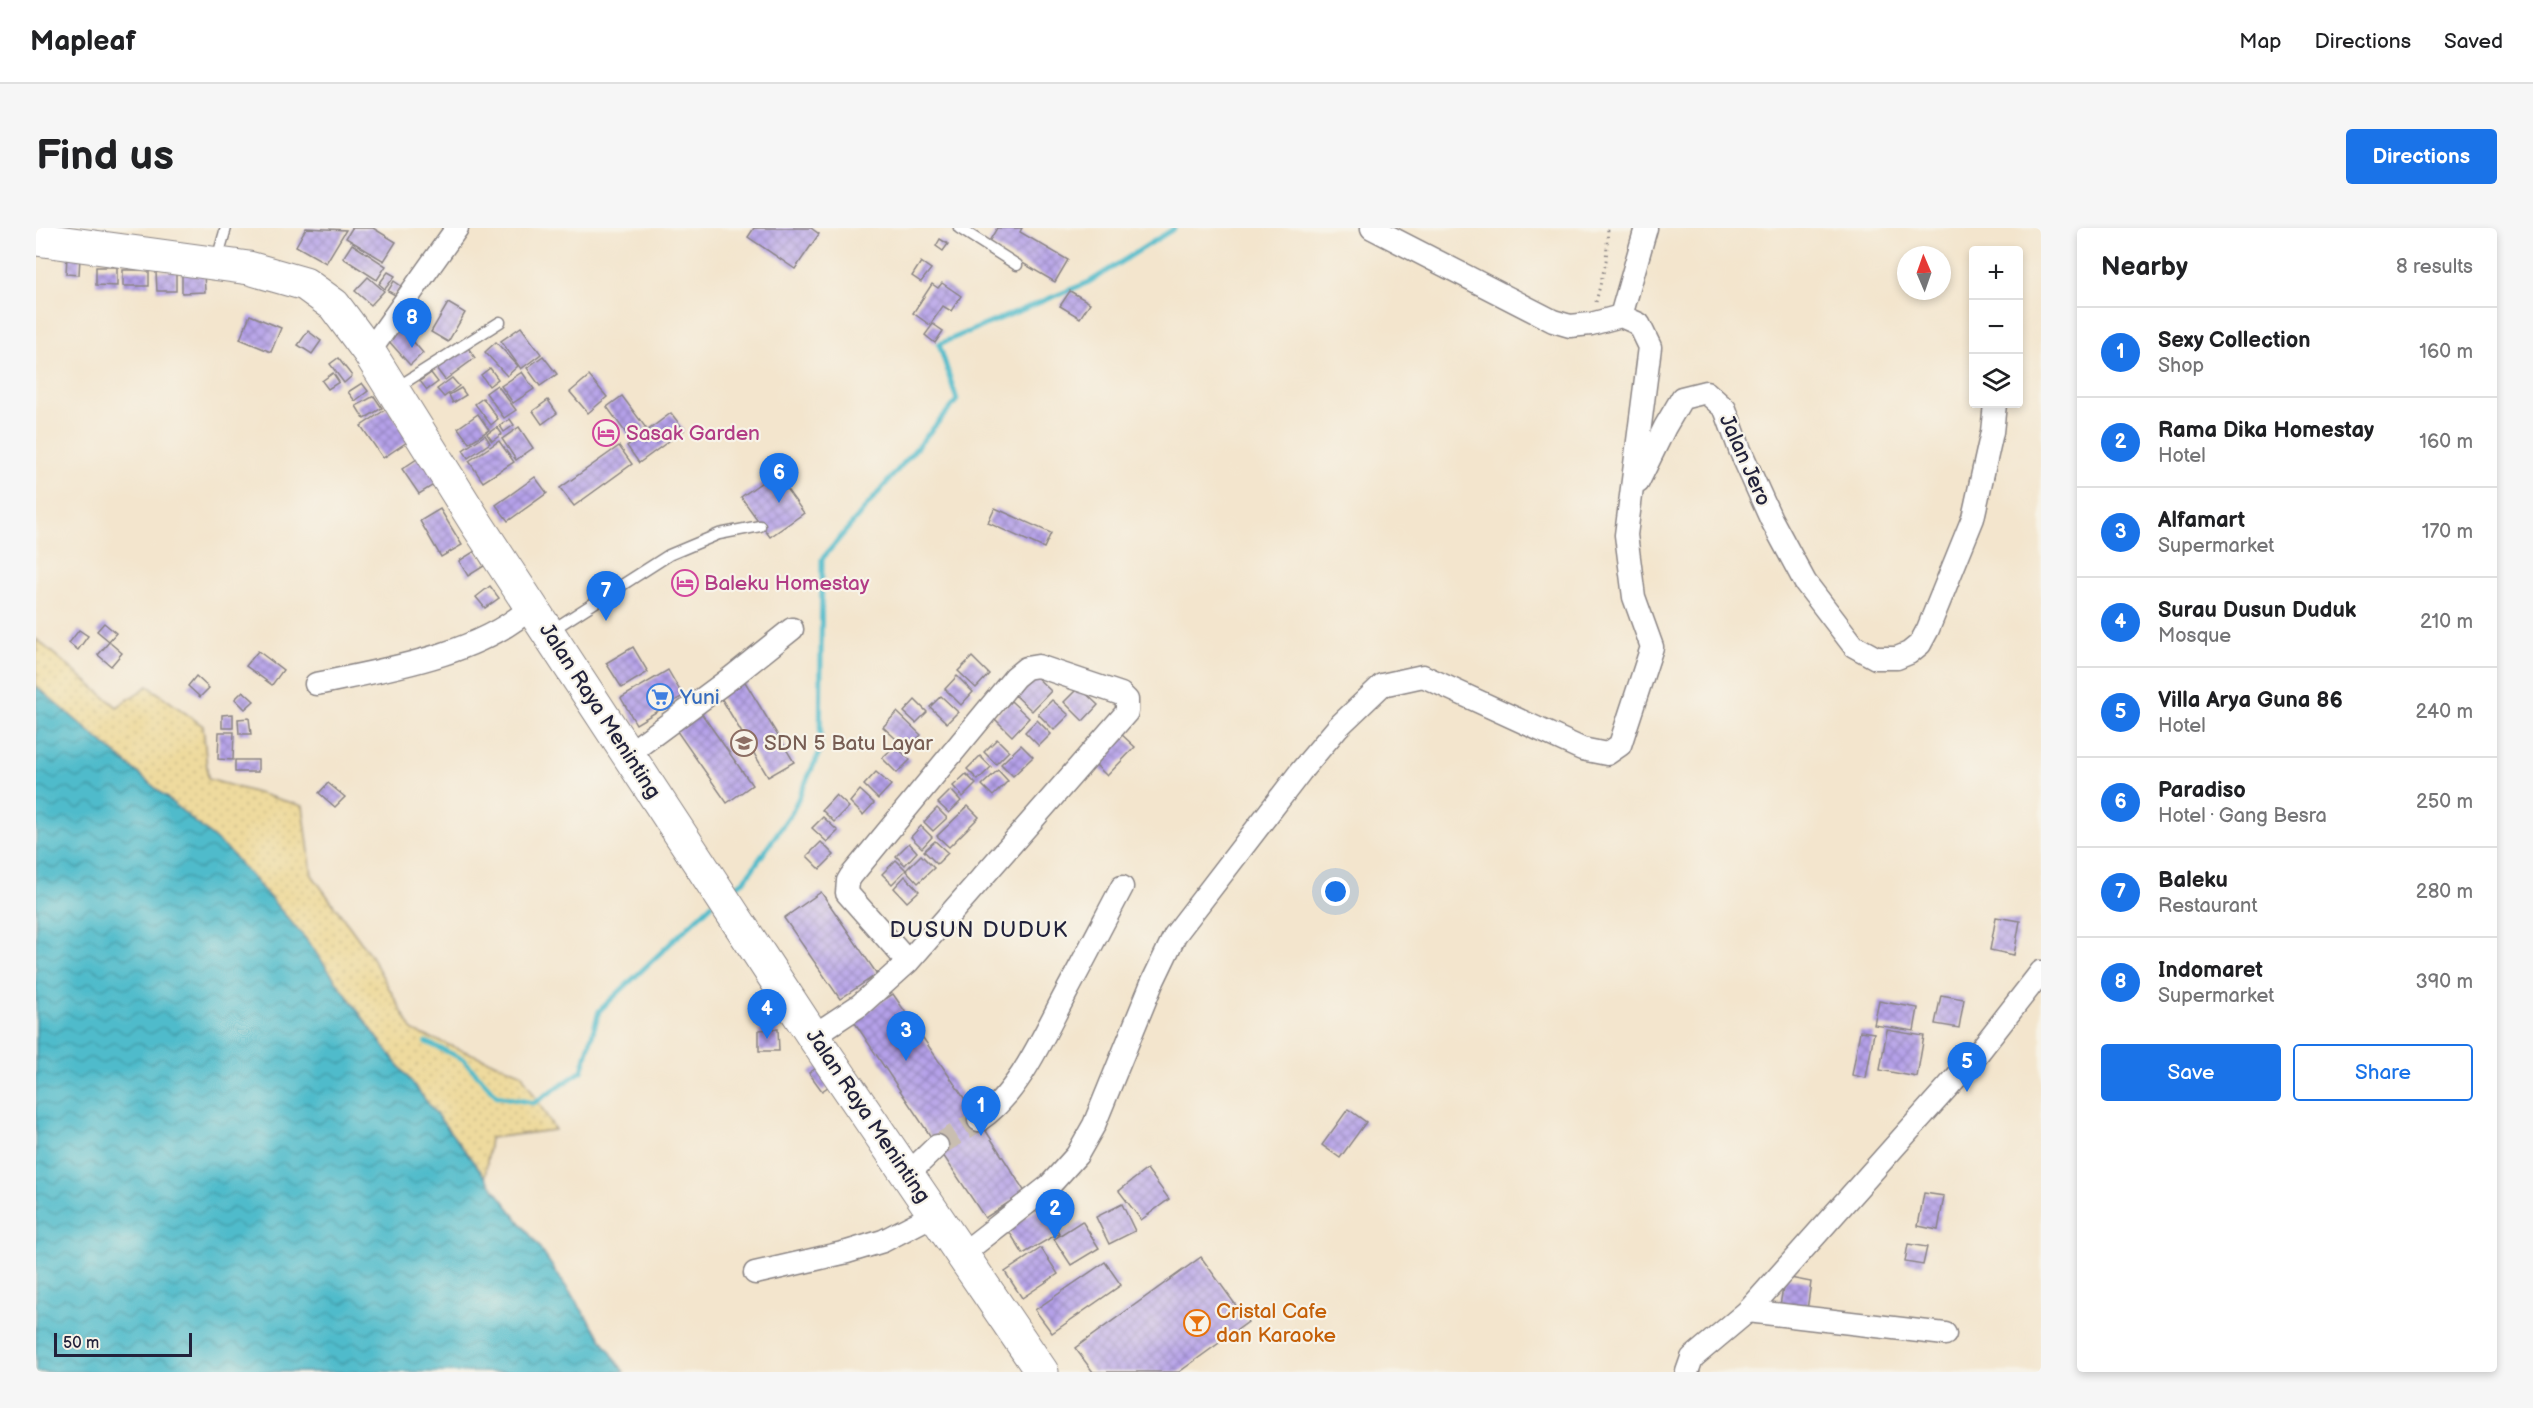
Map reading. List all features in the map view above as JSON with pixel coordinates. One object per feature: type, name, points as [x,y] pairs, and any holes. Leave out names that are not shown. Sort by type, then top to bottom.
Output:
[{"type":"highway","name":"Jalan Raya Meninting","points":[[58,239],[261,271],[305,284],[334,305],[369,352],[478,526],[813,1036],[1042,1372]]},
{"type":"street","points":[[369,352],[457,228]]},
{"type":"street","points":[[961,1255],[1049,1186],[1077,1155],[1094,1125],[1152,983],[1175,935],[1301,771],[1338,727],[1382,685],[1423,676],[1582,749],[1606,754],[1620,746],[1653,648],[1634,597],[1626,535],[1650,347],[1639,324],[1621,316],[1591,324],[1570,326],[1552,321],[1372,228]]},
{"type":"street","points":[[1621,316],[1646,228]]},
{"type":"street","name":"Jalan Jero","points":[[1631,498],[1665,427],[1682,398],[1706,392],[1725,409],[1740,450],[1771,519],[1804,582],[1854,646],[1876,658],[1897,658],[1909,653],[1920,644],[1973,518],[1992,432],[1995,408]]},
{"type":"street","points":[[316,684],[375,673],[436,657],[494,632],[521,616],[541,619]]},
{"type":"street","points":[[628,754],[723,684],[792,628]]},
{"type":"street","points":[[813,1036],[860,1005],[908,962],[1127,712],[1127,700],[1121,694],[1038,666],[1026,668],[1015,677],[851,876],[847,893],[908,962]]},
{"type":"street","points":[[979,1120],[991,1112],[1011,1089],[1042,1039],[1122,887]]},
{"type":"street","points":[[1687,1372],[1692,1358],[1748,1311],[1978,1053],[2041,972]]},
{"type":"street","points":[[907,1175],[938,1146]]},
{"type":"street","points":[[755,1273],[847,1252],[883,1241],[935,1214]]},
{"type":"street","points":[[1748,1311],[1945,1334]]},
{"type":"lane","points":[[216,264],[226,228]]},
{"type":"lane","points":[[959,228],[1017,265]]},
{"type":"lane","points":[[393,390],[500,322]]},
{"type":"lane","points":[[541,619],[697,541],[760,526]]},
{"type":"path","points":[[1591,324],[1606,261],[1608,228]]},
{"type":"sand","points":[[36,639],[117,707],[148,686],[203,726],[208,779],[303,806],[312,875],[371,956],[413,1031],[521,1073],[555,1130],[490,1138],[485,1178],[382,1044],[305,938],[229,851],[36,686]]},
{"type":"water","points":[[36,686],[229,851],[305,938],[382,1044],[537,1244],[624,1372],[36,1372]]},
{"type":"building","points":[[306,228],[346,230],[326,263],[296,246]]},
{"type":"building","points":[[352,228],[373,228],[396,242],[384,261],[346,238]]},
{"type":"building","points":[[754,228],[811,228],[819,234],[795,269],[748,237]]},
{"type":"building","points":[[997,228],[1022,228],[1020,232],[1068,260],[1055,282],[988,243]]},
{"type":"building","points":[[940,239],[948,244],[943,251],[936,246]]},
{"type":"building","points":[[352,244],[386,266],[377,280],[343,258]]},
{"type":"building","points":[[67,256],[80,257],[79,275],[66,274]]},
{"type":"building","points":[[921,262],[931,269],[921,282],[912,276]]},
{"type":"building","points":[[96,267],[117,267],[117,286],[96,285]]},
{"type":"building","points":[[123,270],[149,270],[149,286],[123,286]]},
{"type":"building","points":[[176,271],[176,291],[157,291],[156,272]]},
{"type":"building","points":[[204,272],[205,292],[182,293],[182,273]]},
{"type":"building","points":[[388,272],[395,276],[385,289],[379,284]]},
{"type":"building","points":[[368,277],[384,291],[371,305],[355,291]]},
{"type":"building","points":[[394,281],[401,286],[395,295],[388,291]]},
{"type":"building","points":[[942,283],[961,296],[951,311],[943,306],[930,325],[913,313],[932,284],[938,288]]},
{"type":"building","points":[[1070,291],[1090,303],[1080,318],[1060,306]]},
{"type":"building","points":[[448,303],[465,313],[448,342],[431,332]]},
{"type":"building","points":[[250,315],[281,328],[271,352],[240,339]]},
{"type":"building","points":[[933,324],[943,331],[935,343],[925,335]]},
{"type":"building","points":[[401,327],[423,353],[410,365],[387,339]]},
{"type":"building","points":[[521,327],[541,354],[521,369],[501,341]]},
{"type":"building","points":[[308,331],[321,341],[312,354],[298,345]]},
{"type":"building","points":[[496,342],[518,366],[507,376],[485,352]]},
{"type":"building","points":[[467,346],[475,358],[445,380],[436,368]]},
{"type":"building","points":[[543,356],[557,374],[540,386],[527,368]]},
{"type":"building","points":[[338,358],[352,376],[344,383],[330,364]]},
{"type":"building","points":[[490,368],[498,379],[489,386],[481,375]]},
{"type":"building","points":[[522,372],[534,389],[513,403],[501,386]]},
{"type":"building","points":[[333,373],[339,382],[328,389],[322,381]]},
{"type":"building","points":[[431,373],[438,382],[427,390],[420,381]]},
{"type":"building","points":[[589,376],[607,397],[588,413],[570,392]]},
{"type":"building","points":[[452,378],[459,386],[444,397],[437,389]]},
{"type":"building","points":[[362,383],[368,391],[355,401],[348,392]]},
{"type":"building","points":[[497,385],[516,410],[504,418],[486,393]]},
{"type":"building","points":[[461,388],[466,395],[453,403],[449,395]]},
{"type":"building","points":[[374,396],[382,408],[364,419],[356,406]]},
{"type":"building","points":[[622,396],[646,428],[631,440],[607,407]]},
{"type":"building","points":[[483,398],[498,419],[491,425],[475,404]]},
{"type":"building","points":[[548,400],[557,413],[542,424],[533,411]]},
{"type":"building","points":[[388,408],[410,440],[383,458],[361,426]]},
{"type":"building","points":[[671,413],[684,430],[639,463],[627,446]]},
{"type":"building","points":[[478,414],[489,430],[469,443],[458,428]]},
{"type":"building","points":[[510,419],[514,425],[504,432],[500,426]]},
{"type":"building","points":[[497,427],[502,434],[492,441],[487,434]]},
{"type":"building","points":[[519,427],[533,448],[516,460],[502,439]]},
{"type":"building","points":[[485,435],[490,443],[468,458],[463,450]]},
{"type":"building","points":[[499,441],[514,462],[483,482],[469,461]]},
{"type":"building","points":[[619,446],[632,464],[574,506],[560,488]]},
{"type":"building","points":[[423,455],[440,481],[419,494],[402,469]]},
{"type":"building","points":[[775,473],[804,513],[770,537],[741,497]]},
{"type":"building","points":[[535,477],[547,493],[508,521],[496,505]]},
{"type":"building","points":[[995,508],[1051,533],[1044,548],[988,523]]},
{"type":"building","points":[[440,509],[462,545],[441,557],[420,521]]},
{"type":"building","points":[[475,551],[484,566],[468,576],[459,561]]},
{"type":"building","points":[[490,586],[499,598],[485,608],[476,597]]},
{"type":"building","points":[[104,623],[116,633],[109,641],[97,631]]},
{"type":"building","points":[[79,630],[88,636],[78,650],[69,643]]},
{"type":"building","points":[[109,642],[122,653],[111,666],[98,655]]},
{"type":"building","points":[[633,647],[648,672],[622,688],[606,663]]},
{"type":"building","points":[[258,651],[283,670],[272,685],[246,666]]},
{"type":"building","points":[[972,657],[989,674],[976,688],[958,671]]},
{"type":"building","points":[[668,670],[683,696],[636,724],[621,698]]},
{"type":"building","points":[[1033,674],[1051,691],[1032,711],[1014,694]]},
{"type":"building","points":[[196,676],[209,688],[200,697],[188,686]]},
{"type":"building","points":[[957,676],[973,692],[961,705],[945,689]]},
{"type":"building","points":[[742,677],[794,762],[768,777],[717,691]]},
{"type":"building","points":[[1079,687],[1098,705],[1083,721],[1064,702]]},
{"type":"building","points":[[243,691],[254,701],[245,709],[235,699]]},
{"type":"building","points":[[941,696],[958,712],[947,723],[930,707]]},
{"type":"building","points":[[915,700],[927,712],[916,723],[904,712]]},
{"type":"building","points":[[1052,700],[1069,715],[1054,730],[1038,714]]},
{"type":"building","points":[[1011,701],[1029,718],[1012,736],[994,718]]},
{"type":"building","points":[[699,710],[752,785],[727,803],[674,727]]},
{"type":"building","points":[[897,712],[921,735],[907,749],[883,727]]},
{"type":"building","points":[[233,714],[233,728],[222,728],[222,715]]},
{"type":"building","points":[[249,718],[251,734],[239,734],[238,719]]},
{"type":"building","points":[[1037,720],[1051,734],[1039,746],[1025,732]]},
{"type":"building","points":[[219,732],[234,732],[233,760],[218,759]]},
{"type":"building","points":[[1120,733],[1135,747],[1107,776],[1093,762]]},
{"type":"building","points":[[997,739],[1009,751],[996,764],[984,752]]},
{"type":"building","points":[[1021,745],[1033,757],[1013,776],[1001,764]]},
{"type":"building","points":[[895,746],[910,760],[897,773],[882,758]]},
{"type":"building","points":[[980,756],[991,767],[978,780],[967,769]]},
{"type":"building","points":[[235,760],[258,760],[258,772],[235,772]]},
{"type":"building","points":[[998,770],[1008,781],[993,796],[982,785]]},
{"type":"building","points":[[876,772],[891,785],[878,799],[864,785]]},
{"type":"building","points":[[966,774],[976,784],[963,797],[953,786]]},
{"type":"building","points":[[328,783],[345,797],[335,807],[319,793]]},
{"type":"building","points":[[860,790],[874,803],[863,815],[850,802]]},
{"type":"building","points":[[951,790],[961,801],[949,813],[938,803]]},
{"type":"building","points":[[836,795],[849,807],[834,822],[822,810]]},
{"type":"building","points":[[968,806],[979,817],[949,847],[937,836]]},
{"type":"building","points":[[937,808],[947,818],[933,831],[924,822]]},
{"type":"building","points":[[823,817],[838,831],[827,842],[812,828]]},
{"type":"building","points":[[921,826],[932,837],[922,848],[911,837]]},
{"type":"building","points":[[935,841],[948,853],[937,864],[924,851]]},
{"type":"building","points":[[821,842],[834,855],[820,869],[807,856]]},
{"type":"building","points":[[909,843],[917,852],[905,865],[896,856]]},
{"type":"building","points":[[921,855],[934,868],[918,883],[906,870]]},
{"type":"building","points":[[896,860],[906,870],[892,884],[882,874]]},
{"type":"building","points":[[905,876],[919,891],[907,902],[894,888]]},
{"type":"building","points":[[821,892],[877,974],[840,999],[784,918]]},
{"type":"building","points":[[1996,917],[2020,921],[2014,955],[1990,950]]},
{"type":"building","points":[[893,994],[1025,1192],[985,1218],[853,1020]]},
{"type":"building","points":[[1941,995],[1964,999],[1959,1028],[1935,1024]]},
{"type":"building","points":[[1879,1001],[1918,1008],[1914,1031],[1874,1025]]},
{"type":"building","points":[[778,1029],[779,1051],[759,1051],[759,1030]]},
{"type":"building","points":[[1887,1030],[1924,1036],[1917,1077],[1880,1070]]},
{"type":"building","points":[[1860,1031],[1874,1033],[1866,1078],[1852,1075]]},
{"type":"building","points":[[819,1066],[832,1084],[822,1091],[809,1073]]},
{"type":"building","points":[[1348,1109],[1366,1122],[1340,1158],[1322,1145]]},
{"type":"building","points":[[1147,1169],[1169,1199],[1141,1220],[1119,1191]]},
{"type":"building","points":[[1924,1193],[1944,1196],[1938,1230],[1918,1226]]},
{"type":"building","points":[[1122,1204],[1135,1231],[1109,1244],[1096,1217]]},
{"type":"building","points":[[1043,1206],[1059,1233],[1023,1254],[1007,1228]]},
{"type":"building","points":[[1082,1221],[1099,1248],[1071,1265],[1054,1239]]},
{"type":"building","points":[[1908,1244],[1927,1247],[1923,1265],[1905,1262]]},
{"type":"building","points":[[1041,1248],[1058,1274],[1022,1298],[1005,1272]]},
{"type":"building","points":[[1201,1257],[1248,1322],[1179,1372],[1093,1372],[1075,1348]]},
{"type":"building","points":[[1105,1262],[1121,1285],[1052,1333],[1035,1310]]},
{"type":"building","points":[[1785,1277],[1811,1282],[1807,1310],[1780,1305]]},
{"type":"waterway","points":[[729,891],[745,880],[792,812],[820,751],[822,559],[957,400],[939,344],[1089,282],[1175,228]]},
{"type":"waterway","points":[[426,1042],[463,1059],[497,1096],[534,1103],[582,1071],[599,1011],[712,904]]},
{"type":"tunnel","points":[[937,1146],[979,1120]]},
{"type":"place","name":"Indomaret","points":[[412,348]]},
{"type":"place","name":"Sasak Garden","points":[[606,433]]},
{"type":"place","name":"Paradiso","points":[[779,503]]},
{"type":"place","name":"Baleku Homestay","points":[[685,583]]},
{"type":"place","name":"Baleku","points":[[606,621]]},
{"type":"place","name":"Yuni","points":[[660,697]]},
{"type":"place","name":"SDN 5 Batu Layar","points":[[744,743]]},
{"type":"place","name":"Surau Dusun Duduk","points":[[767,1039]]},
{"type":"place","name":"Alfamart","points":[[906,1061]]},
{"type":"place","name":"Villa Arya Guna 86","points":[[1967,1092]]},
{"type":"place","name":"Sexy Collection","points":[[981,1136]]},
{"type":"place","name":"Rama Dika Homestay","points":[[1055,1239]]},
{"type":"place","name":"Cristal Cafe dan Karaoke","points":[[1197,1323]]},
{"type":"district","name":"DUSUN DUDUK","points":[[979,930]]}]
